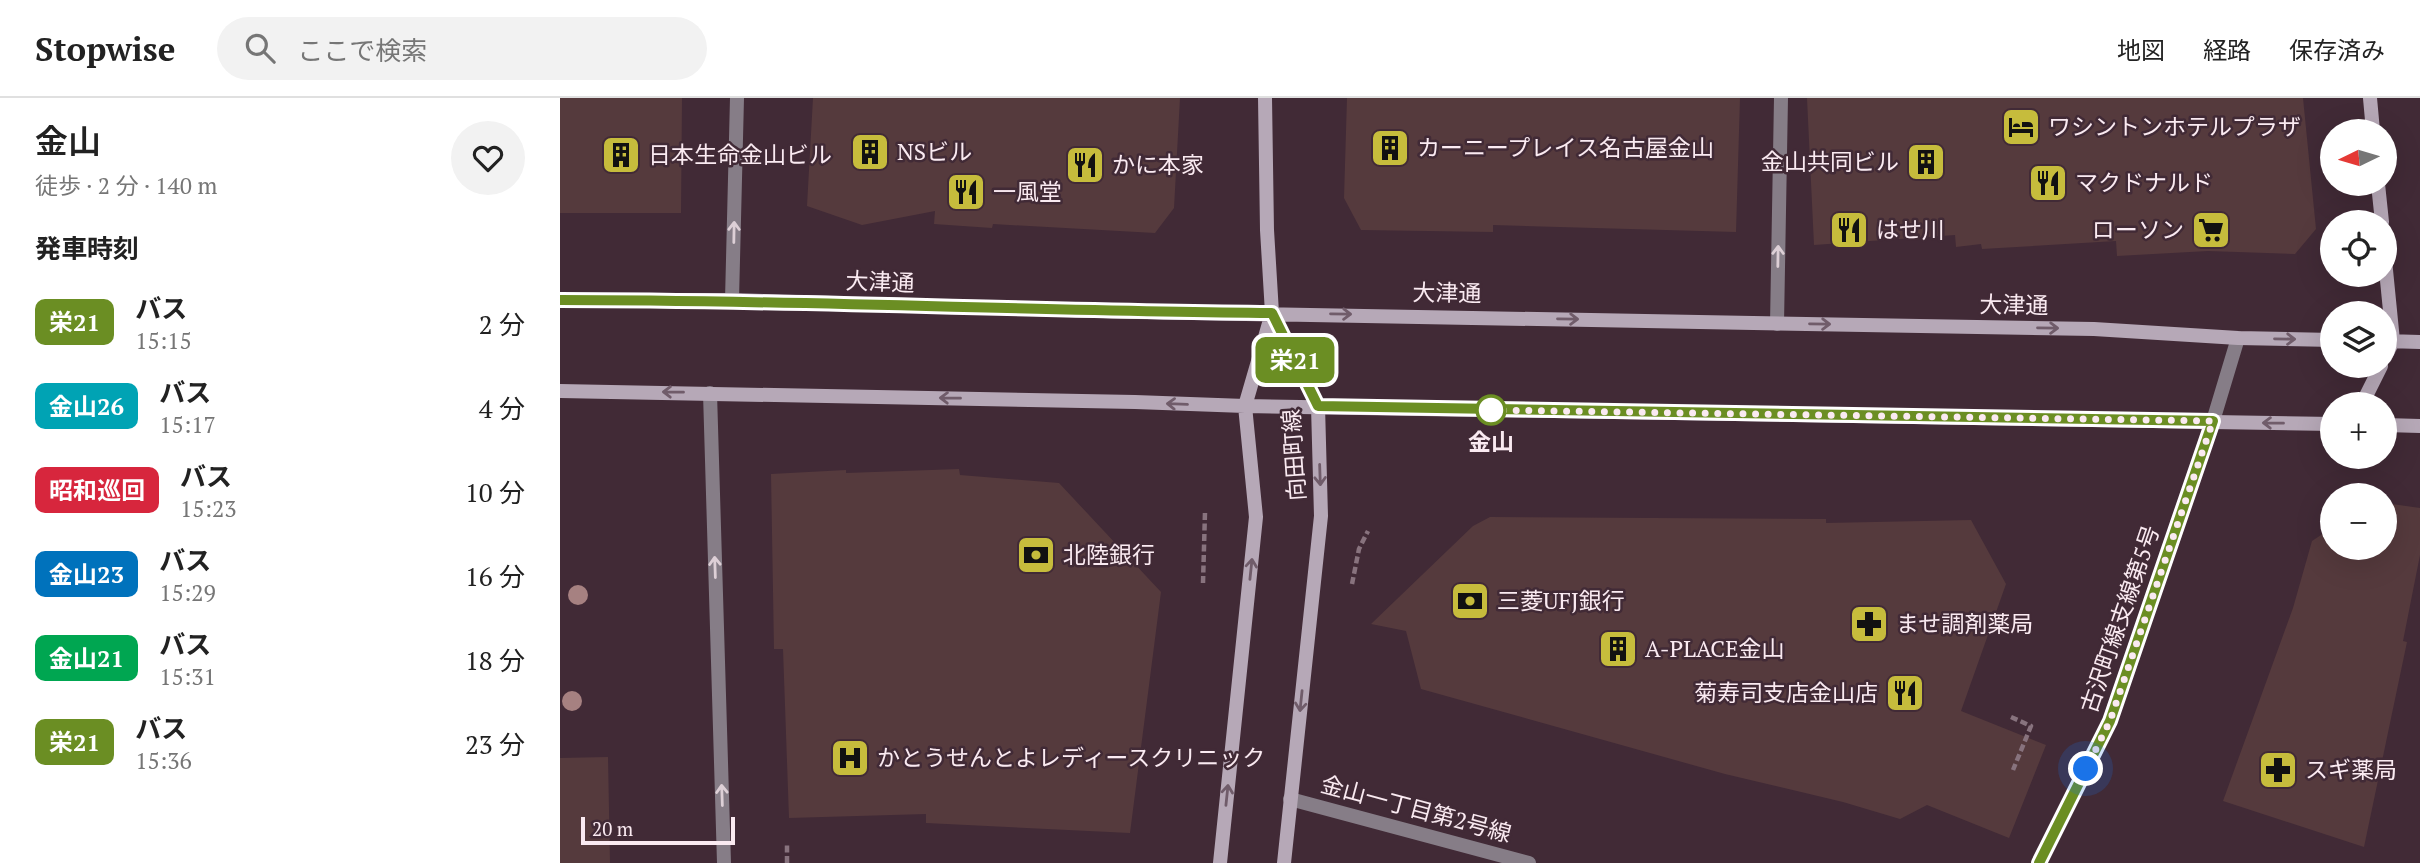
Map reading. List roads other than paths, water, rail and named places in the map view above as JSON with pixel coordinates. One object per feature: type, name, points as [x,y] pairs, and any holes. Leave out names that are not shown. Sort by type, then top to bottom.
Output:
[{"type":"street","points":[[732,300],[737,98]]},
{"type":"street","points":[[1265,98],[1267,230],[1272,313]]},
{"type":"street","points":[[1777,324],[1781,98]]},
{"type":"street","points":[[2370,98],[2372,119]]},
{"type":"street","name":"大津通","points":[[560,300],[732,300],[1138,312],[2094,328],[2238,338],[2320,340]]},
{"type":"street","name":"向田町線","points":[[1220,863],[1256,517],[1245,406],[1272,313]]},
{"type":"street","name":"向田町線","points":[[1272,313],[1318,406],[1321,516],[1284,863]]},
{"type":"street","name":"古沢町線支線第5号","points":[[2039,863],[2110,721],[2213,421],[2238,338]]},
{"type":"street","points":[[2397,341],[2420,342]]},
{"type":"street","points":[[560,391],[1245,406],[2320,424]]},
{"type":"street","points":[[710,393],[724,863]]},
{"type":"street","points":[[2397,425],[2420,426]]},
{"type":"street","name":"金山一丁目第2号線","points":[[1290,799],[1529,863]]},
{"type":"place","name":"ワシントンホテルプラザ","points":[[2021,127]]},
{"type":"place","name":"カーニープレイス名古屋金山","points":[[1390,148]]},
{"type":"place","name":"NSビル","points":[[870,152]]},
{"type":"place","name":"日本生命金山ビル","points":[[621,155]]},
{"type":"place","name":"金山共同ビル","points":[[1926,162]]},
{"type":"place","name":"かに本家","points":[[1085,165]]},
{"type":"place","name":"マクドナルド","points":[[2048,183]]},
{"type":"place","name":"一風堂","points":[[966,192]]},
{"type":"place","name":"はせ川","points":[[1849,230]]},
{"type":"place","name":"ローソン","points":[[2211,230]]},
{"type":"place","name":"金山","points":[[1491,410]]},
{"type":"place","name":"北陸銀行","points":[[1036,555]]},
{"type":"place","name":"三菱UFJ銀行","points":[[1470,601]]},
{"type":"place","name":"ませ調剤薬局","points":[[1869,624]]},
{"type":"place","name":"A-PLACE金山","points":[[1618,649]]},
{"type":"place","name":"菊寿司支店金山店","points":[[1905,693]]},
{"type":"place","name":"かとうせんとよレディースクリニック","points":[[850,758]]},
{"type":"place","name":"スギ薬局","points":[[2278,770]]}]
